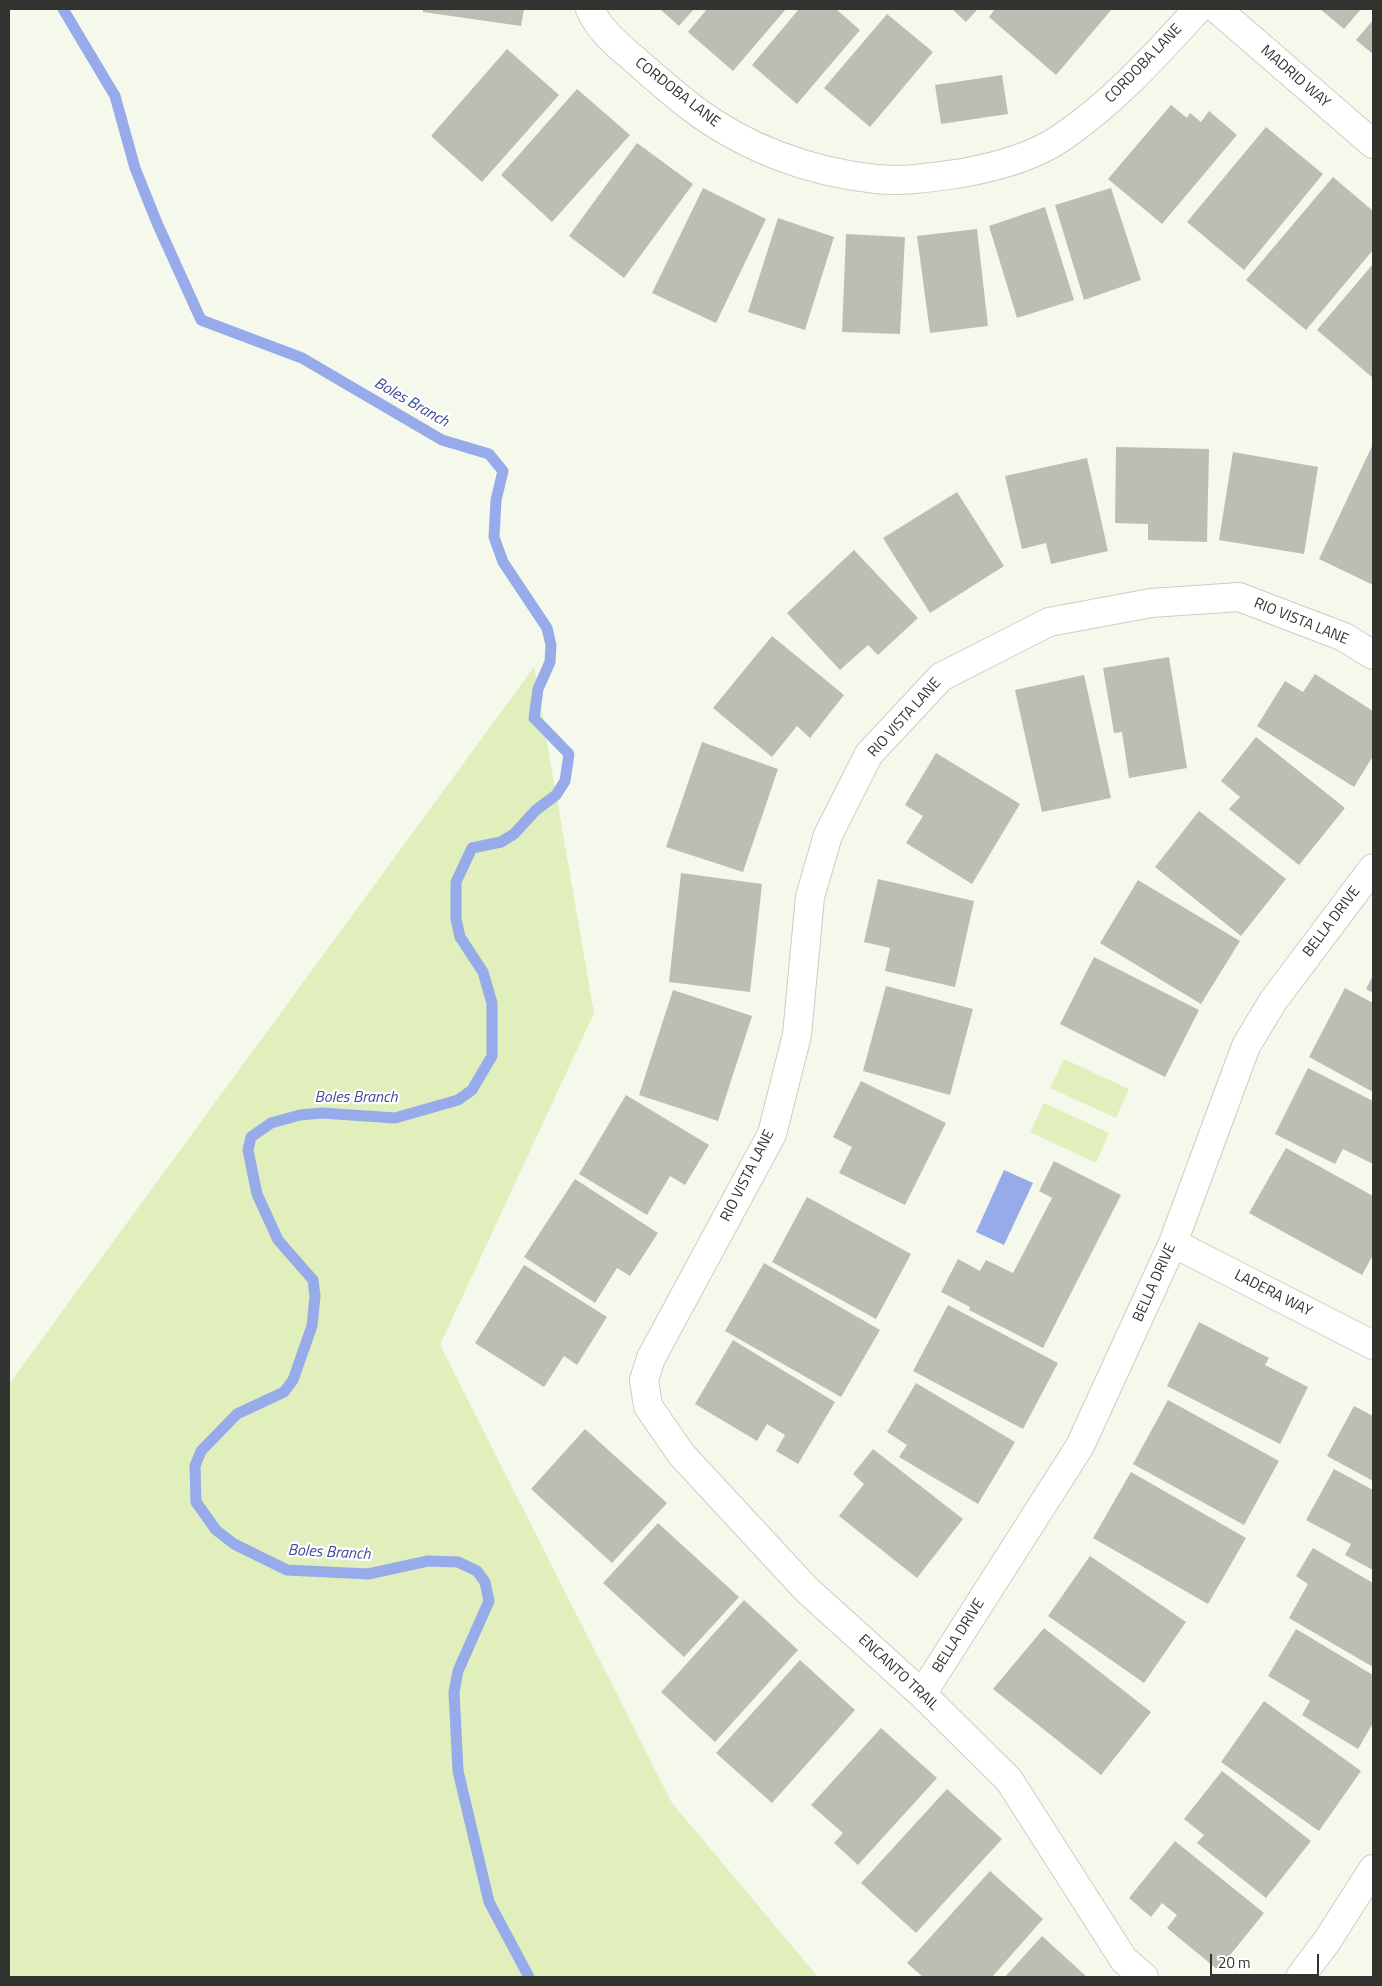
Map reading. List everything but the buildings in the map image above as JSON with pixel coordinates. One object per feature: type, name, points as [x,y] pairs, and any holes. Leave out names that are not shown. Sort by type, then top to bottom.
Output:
[{"type":"street","name":"CORDOBA LANE","points":[[590,9],[595,20],[609,38],[680,99],[731,135],[778,156],[802,164],[827,171],[877,179],[932,178],[983,170],[1024,157],[1060,139],[1106,104],[1140,73],[1198,9]]},
{"type":"street","name":"MADRID WAY","points":[[1217,9],[1373,144]]},
{"type":"street","name":"RIO VISTA LANE","points":[[644,1380],[651,1358],[772,1134],[797,1035],[810,897],[828,835],[869,754],[941,677],[1048,622],[1151,603],[1240,597],[1344,637],[1373,655]]},
{"type":"street","name":"BELLA DRIVE","points":[[922,1694],[1080,1446],[1173,1243],[1246,1046],[1274,1001],[1373,868]]},
{"type":"street","name":"LADERA WAY","points":[[1173,1243],[1373,1345]]},
{"type":"street","name":"ENCANTO TRAIL","points":[[644,1380],[648,1406],[681,1454],[807,1590],[922,1694],[1008,1780],[1124,1960],[1144,1977]]},
{"type":"street","points":[[1300,1977],[1327,1941],[1373,1869]]},
{"type":"green space","points":[[534,667],[594,1013],[440,1345],[672,1803],[818,1977],[9,1977],[9,1384]]},
{"type":"green space","points":[[1064,1059],[1129,1089],[1116,1118],[1050,1088]]},
{"type":"green space","points":[[1044,1103],[1109,1133],[1096,1163],[1030,1132]]},
{"type":"water","points":[[1004,1170],[1033,1183],[1004,1245],[976,1232]]},
{"type":"waterway","name":"Boles Branch","points":[[63,9],[115,96],[135,168],[157,223],[201,320],[302,358],[442,440],[489,454],[503,471],[496,500],[494,537],[503,562],[547,628],[551,645],[550,662],[538,689],[534,718],[569,754],[565,781],[556,795],[536,810],[514,834],[501,842],[472,848],[456,882],[456,919],[460,937],[483,972],[492,1003],[492,1056],[472,1090],[458,1100],[395,1118],[322,1113],[300,1115],[271,1123],[251,1137],[248,1150],[257,1194],[278,1240],[313,1280],[315,1296],[312,1326],[293,1380],[284,1392],[237,1414],[201,1451],[195,1466],[196,1502],[216,1530],[234,1544],[287,1570],[368,1574],[428,1561],[458,1562],[477,1571],[485,1582],[489,1601],[458,1671],[454,1692],[458,1771],[489,1902],[529,1977]]}]
